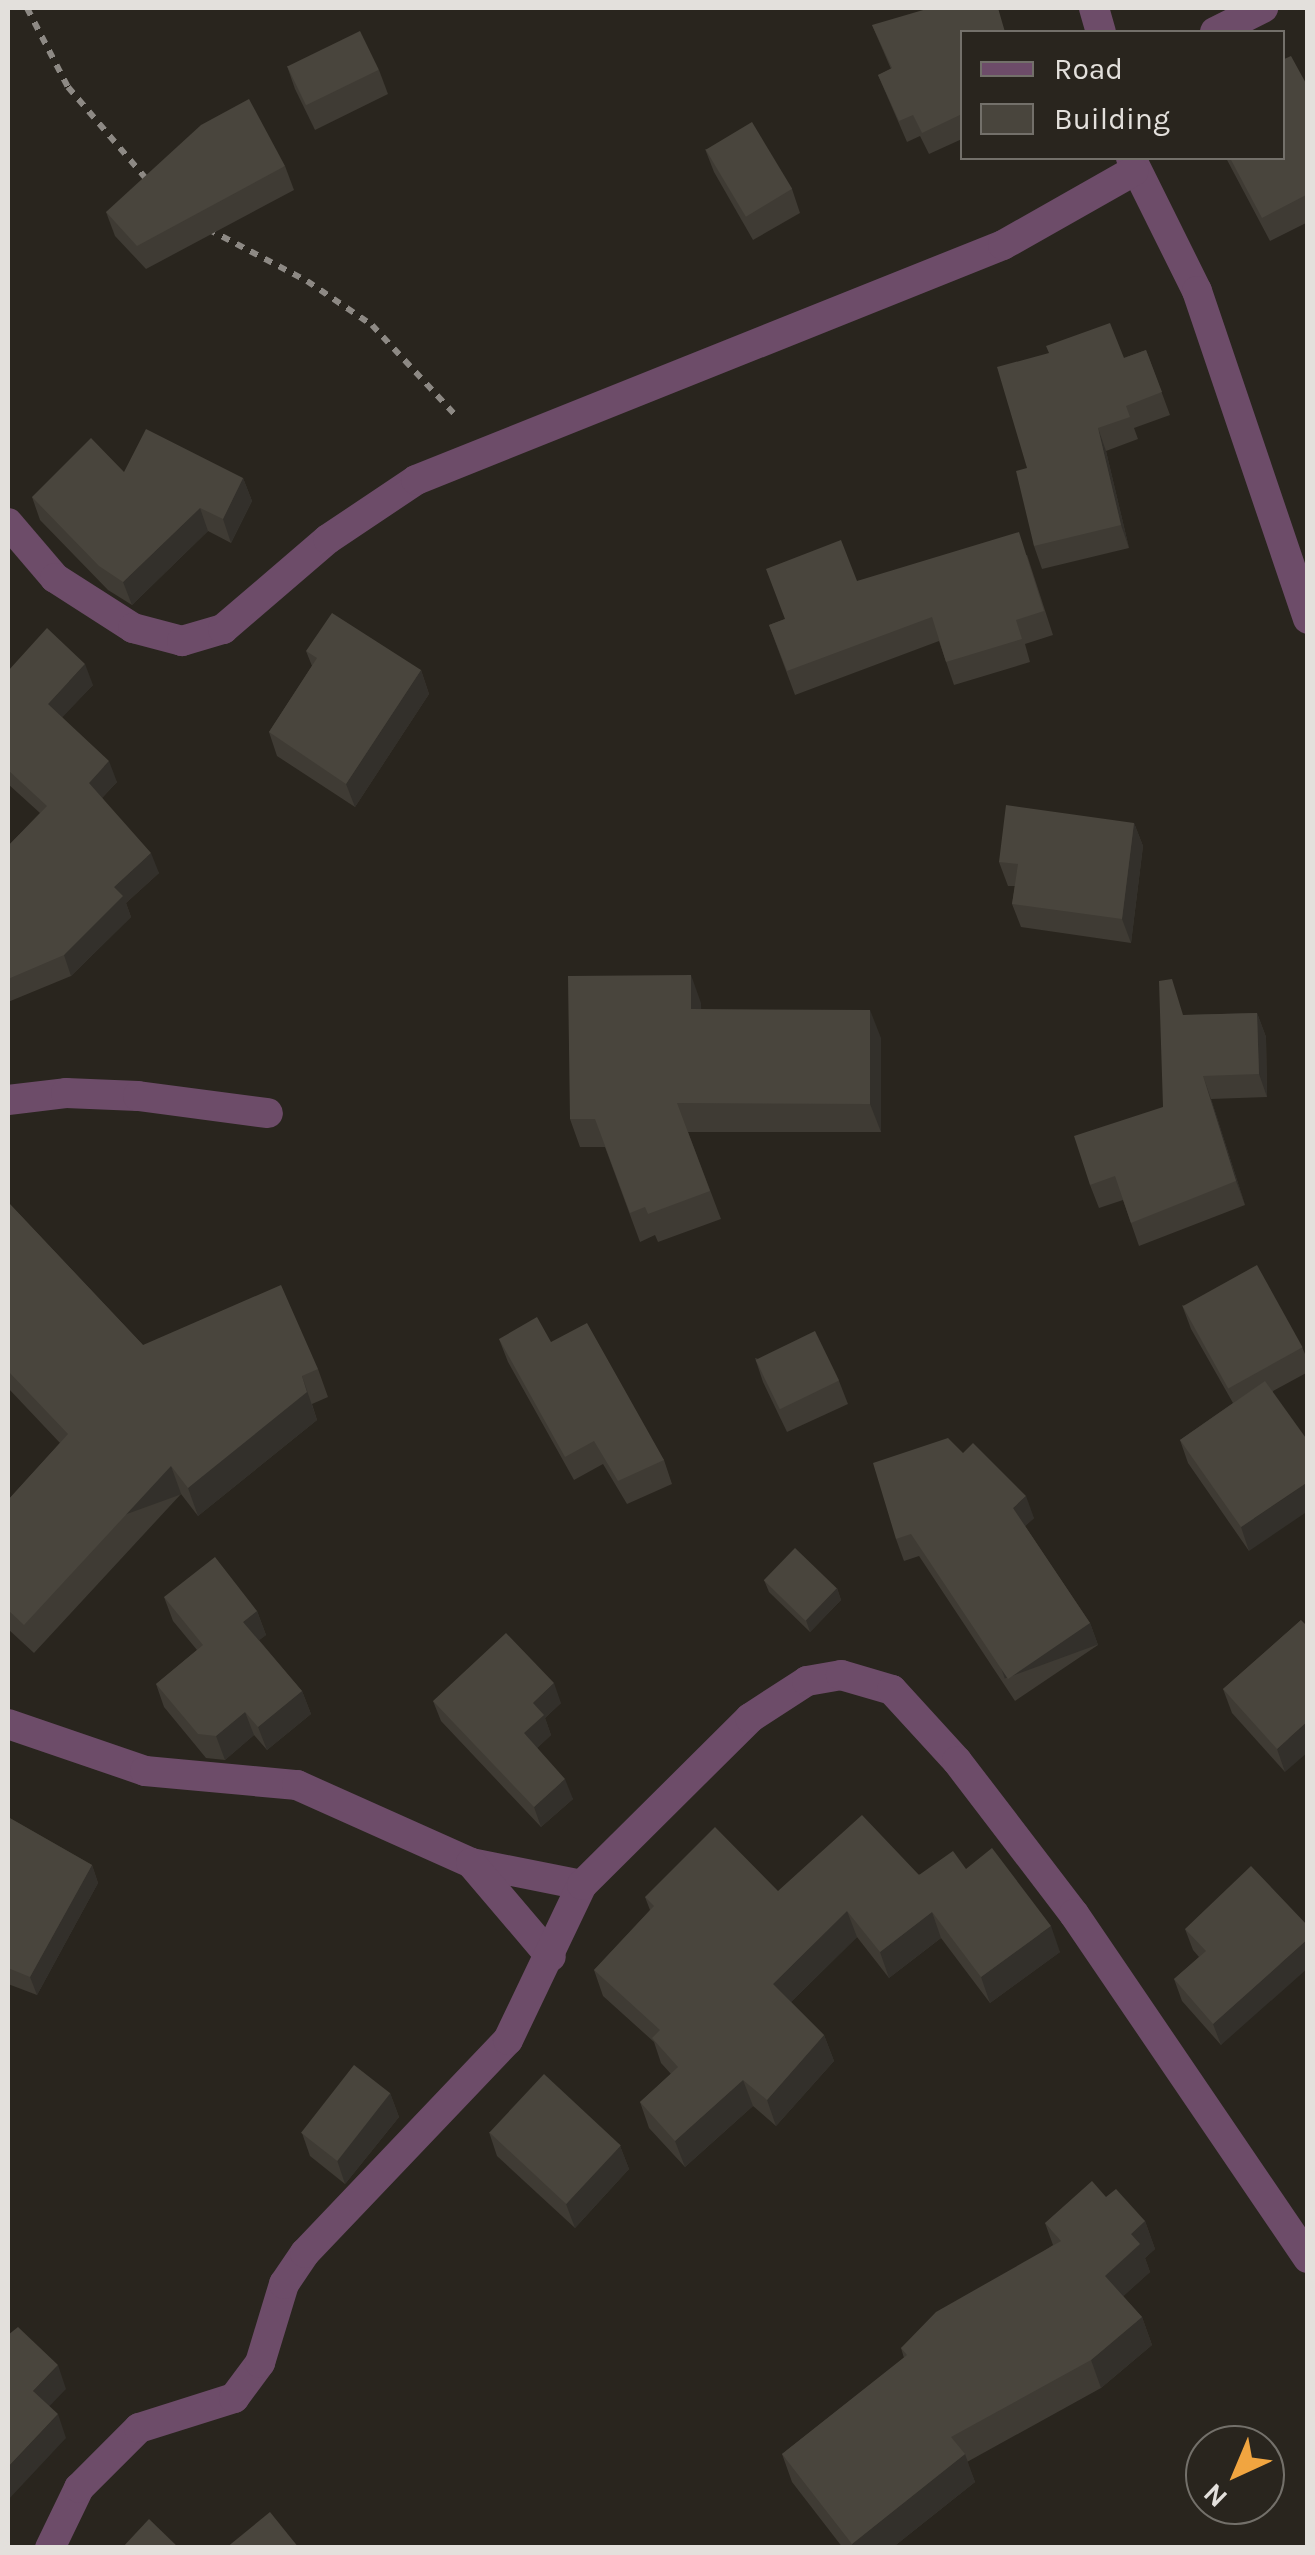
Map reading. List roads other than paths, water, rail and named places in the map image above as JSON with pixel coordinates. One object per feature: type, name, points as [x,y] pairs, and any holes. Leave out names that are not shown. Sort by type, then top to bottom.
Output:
[{"type":"street","points":[[1219,30],[1263,8]]},
{"type":"street","points":[[8,523],[56,578],[96,609],[133,628],[182,641],[223,629],[376,504],[482,452],[1002,245],[1133,164],[1197,291],[1308,619]]},
{"type":"street","points":[[8,1100],[66,1093],[138,1096],[268,1113]]},
{"type":"street","points":[[50,2548],[80,2488],[139,2428],[234,2398],[260,2364],[284,2284],[305,2253],[508,2040],[582,1885],[750,1718],[807,1680],[840,1676],[892,1690],[958,1761],[1074,1914],[1308,2258]]},
{"type":"street","points":[[8,1724],[146,1772],[297,1784],[471,1862],[582,1885]]},
{"type":"street","points":[[471,1862],[551,1956]]}]
